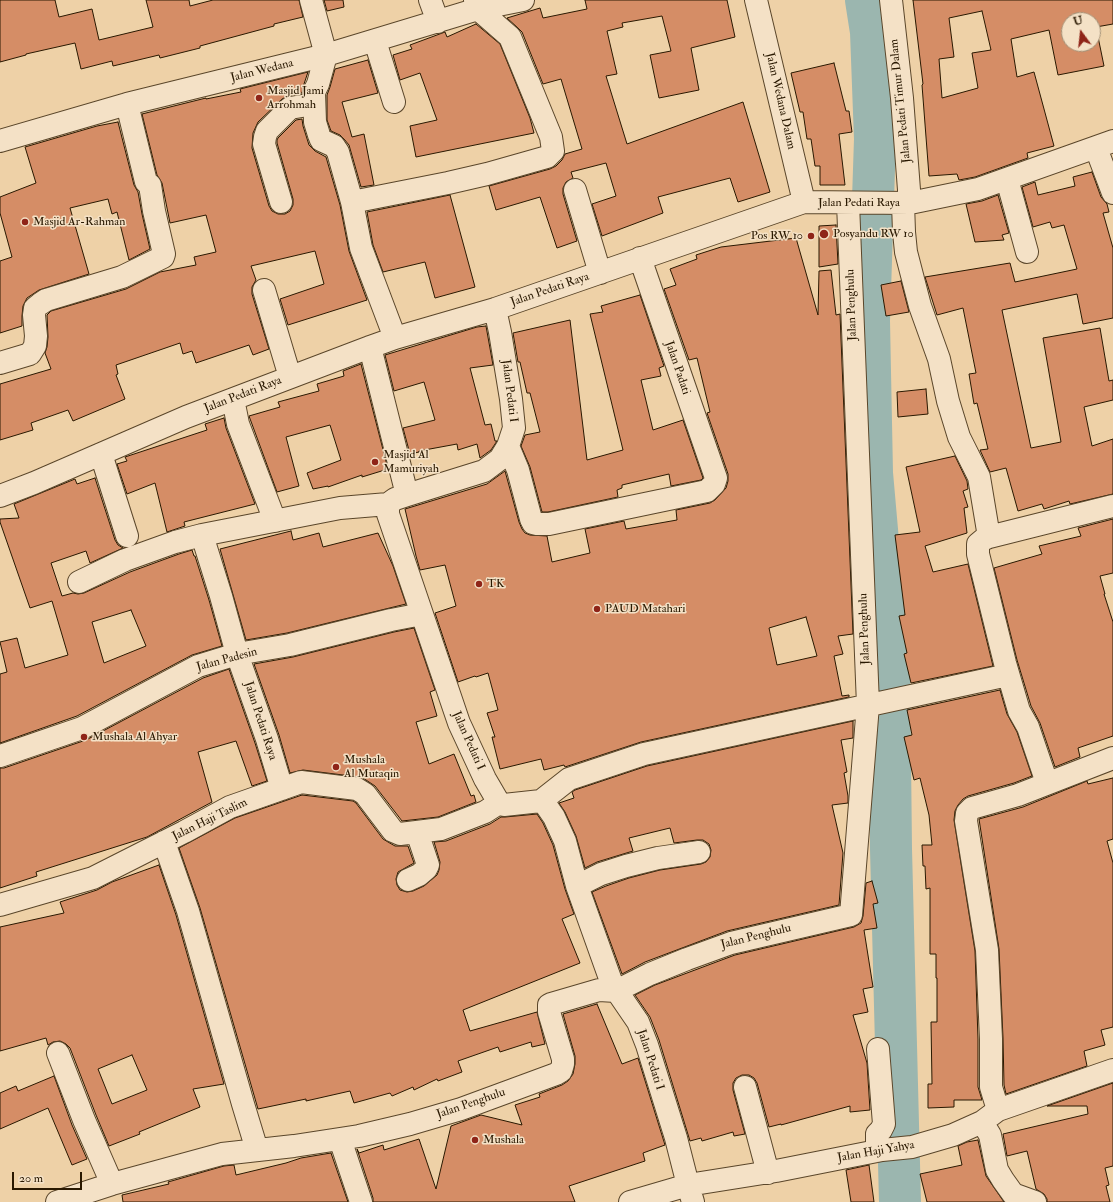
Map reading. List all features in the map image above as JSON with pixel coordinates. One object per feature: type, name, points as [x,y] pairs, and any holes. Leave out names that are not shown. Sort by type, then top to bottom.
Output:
[{"type":"street","points":[[311,0],[326,55],[318,84],[314,92],[315,122],[318,135],[321,140],[334,146],[338,152],[352,202],[361,248],[395,338]]},
{"type":"street","points":[[430,0],[438,22]]},
{"type":"street","name":"Jalan Wedana","points":[[0,140],[127,104],[326,55],[438,22],[477,5],[523,0]]},
{"type":"street","name":"Jalan Wedana Dalam","points":[[756,0],[804,202]]},
{"type":"street","name":"Jalan Pedati Timur Dalam","points":[[890,0],[902,98],[902,203],[906,252],[920,306],[939,359],[948,401],[959,437],[979,477],[989,537]]},
{"type":"street","points":[[352,202],[441,185],[487,174],[547,157],[553,151],[551,137],[510,37],[477,5]]},
{"type":"street","points":[[375,41],[394,102]]},
{"type":"street","points":[[0,363],[30,354],[33,350],[36,336],[34,315],[35,308],[46,300],[122,277],[163,258],[164,254],[154,211],[150,185],[146,182],[127,104]]},
{"type":"street","points":[[281,202],[264,144],[267,131],[290,108],[314,104]]},
{"type":"street","points":[[1104,145],[1113,193]]},
{"type":"street","name":"Jalan Pedati Raya","points":[[0,496],[34,483],[186,417],[370,347],[395,338],[495,309],[804,202],[902,203],[978,188],[1104,145]]},
{"type":"street","points":[[1007,179],[1026,252]]},
{"type":"street","points":[[575,190],[600,273]]},
{"type":"street","name":"Jalan Penghulu","points":[[57,1202],[112,1184],[222,1154],[359,1136],[410,1124],[461,1109],[561,1071],[563,1064],[562,1059],[549,1012],[549,1005],[553,1002],[598,990],[616,991],[650,974],[731,942],[851,915],[883,702],[849,203]]},
{"type":"street","name":"Jalan Padati","points":[[508,446],[518,470],[531,519],[533,523],[537,524],[549,524],[708,491],[714,484],[716,478],[640,258]]},
{"type":"street","points":[[264,290],[290,377]]},
{"type":"street","name":"Jalan Pedati I","points":[[495,309],[500,332],[514,428],[508,446],[500,459],[484,471],[398,500],[388,514],[459,723],[485,779],[499,804]]},
{"type":"street","points":[[79,582],[126,560],[175,542],[202,535],[340,508],[398,500],[370,347]]},
{"type":"street","points":[[233,399],[238,424],[275,521]]},
{"type":"street","points":[[101,454],[127,536]]},
{"type":"street","points":[[1047,783],[1028,727],[1019,711],[1008,674],[977,548],[980,541],[989,537],[1113,506]]},
{"type":"street","name":"Jalan Pedati Raya","points":[[202,535],[238,654],[267,739],[282,789]]},
{"type":"street","name":"Jalan Padesin","points":[[0,756],[82,728],[198,666],[238,654],[302,642],[422,614]]},
{"type":"street","points":[[499,804],[504,805],[541,801],[569,779],[644,754],[1008,674]]},
{"type":"street","points":[[1035,1202],[1013,1194],[1003,1180],[997,1170],[990,1135],[991,1039],[987,950],[966,821],[968,813],[972,808],[1018,794],[1113,758]]},
{"type":"street","name":"Jalan Haji Taslim","points":[[0,905],[93,878],[230,807],[301,782],[357,789],[365,794],[393,831],[400,834],[441,829],[485,812],[499,804]]},
{"type":"street","name":"Jalan Pedati I","points":[[541,801],[545,804],[554,817],[562,835],[577,886],[612,984],[638,1022],[647,1045],[676,1138],[690,1193]]},
{"type":"street","points":[[408,880],[419,875],[428,865],[417,832]]},
{"type":"street","points":[[164,842],[188,911],[257,1150]]},
{"type":"street","points":[[577,886],[601,874],[626,866],[658,858],[700,852]]},
{"type":"street","points":[[878,1049],[884,1124],[877,1134],[879,1151]]},
{"type":"street","points":[[58,1053],[84,1120],[112,1184]]},
{"type":"street","name":"Jalan Haji Yahya","points":[[630,1202],[690,1193],[768,1173],[879,1151],[912,1147],[954,1135],[990,1116],[1113,1070]]},
{"type":"street","points":[[745,1087],[768,1173]]},
{"type":"street","points":[[340,1139],[361,1202]]},
{"type":"building","points":[[0,0],[55,0],[59,17],[92,9],[99,40],[153,27],[146,0],[189,0],[190,6],[213,0],[299,0],[303,17],[200,46],[200,48],[160,58],[159,55],[113,66],[112,61],[81,69],[75,43],[26,54],[0,62]]},
{"type":"building","points":[[324,0],[343,0],[344,7],[327,11]]},
{"type":"building","points":[[585,0],[727,0],[735,37],[691,48],[699,90],[659,98],[650,55],[671,51],[662,16],[622,23],[623,27],[607,31],[617,74],[606,76],[627,144],[743,102],[770,192],[738,202],[730,178],[658,197],[663,213],[602,236],[592,204],[616,196],[606,163],[571,172],[573,178],[566,182],[563,188],[563,194],[577,241],[557,248],[540,197],[496,210],[489,186],[550,169],[562,160],[565,154],[582,149],[561,79],[543,84],[522,32],[507,18],[540,8],[543,18],[587,9]]},
{"type":"building","points":[[913,0],[1113,0],[1113,24],[1101,26],[1101,12],[1061,12],[1061,52],[1101,51],[1104,66],[1058,75],[1049,30],[1011,39],[1017,77],[1034,72],[1054,146],[1027,153],[1028,158],[975,177],[959,180],[957,174],[929,176],[922,85]],"holes":[[[982,11],[991,50],[972,53],[978,88],[942,98],[939,59],[954,57],[949,18]]]},
{"type":"building","points":[[476,24],[500,44],[530,118],[534,133],[416,157],[410,126],[437,120],[420,73],[400,80],[393,55],[412,49],[410,45],[445,32],[447,37]]},
{"type":"building","points":[[368,60],[378,93],[342,102],[352,137],[364,134],[374,185],[361,187],[349,145],[340,135],[331,131],[327,120],[327,95],[335,69]]},
{"type":"building","points":[[834,63],[846,111],[849,111],[852,132],[839,134],[845,185],[820,185],[820,166],[815,166],[811,139],[807,139],[803,112],[800,112],[791,73]]},
{"type":"building","points":[[308,72],[302,93],[282,99],[258,122],[253,133],[252,148],[269,206],[272,211],[278,214],[285,214],[290,211],[293,205],[293,199],[277,140],[296,120],[302,119],[309,145],[315,151],[326,157],[340,205],[349,251],[367,300],[288,325],[280,299],[324,284],[315,251],[251,266],[256,280],[252,287],[252,294],[269,349],[253,355],[249,345],[196,363],[192,351],[183,354],[180,343],[116,365],[118,374],[116,375],[125,399],[73,421],[68,410],[31,423],[33,430],[0,440],[0,384],[51,369],[45,353],[48,337],[47,315],[51,311],[126,289],[160,272],[196,265],[194,257],[216,252],[206,215],[170,223],[162,183],[157,175],[142,114],[206,98],[241,92],[240,89]]},
{"type":"building","points":[[118,122],[134,185],[138,192],[150,249],[129,260],[117,212],[112,214],[108,199],[70,208],[89,274],[39,290],[27,298],[23,306],[22,326],[0,333],[0,261],[12,257],[0,213],[0,197],[36,183],[25,147],[97,126]]},
{"type":"building","points":[[1092,172],[1101,197],[1107,204],[1109,212],[1103,213],[1113,248],[1113,318],[1083,324],[1077,294],[1002,310],[1031,448],[1061,442],[1043,338],[1100,328],[1109,381],[1113,380],[1113,400],[1084,407],[1092,446],[1113,439],[1113,494],[1070,504],[1069,501],[1044,509],[1042,504],[1018,511],[1006,468],[990,472],[980,450],[988,449],[977,403],[974,404],[969,374],[976,373],[963,308],[937,315],[925,277],[1010,263],[1015,282],[1077,269],[1064,225],[1052,228],[1050,222],[1033,227],[1022,187],[1035,182],[1038,195],[1075,186],[1073,177]]},
{"type":"building","points":[[450,195],[475,287],[435,298],[425,262],[383,272],[373,245],[367,212]]},
{"type":"building","points":[[998,195],[1009,233],[1002,235],[1004,240],[975,242],[966,204],[982,201]]},
{"type":"building","points":[[836,225],[838,264],[819,267],[819,226]]},
{"type":"building","points":[[796,238],[818,315],[819,271],[831,270],[836,315],[840,314],[853,634],[838,636],[843,654],[834,656],[842,696],[849,695],[849,697],[641,742],[565,767],[564,765],[544,770],[541,759],[500,769],[492,737],[495,737],[487,713],[498,710],[488,673],[458,682],[435,613],[456,606],[445,565],[420,570],[405,509],[487,484],[505,471],[522,529],[525,533],[530,535],[547,536],[552,562],[590,553],[585,529],[624,521],[626,529],[677,520],[676,510],[710,503],[715,500],[726,488],[728,474],[707,413],[710,412],[697,358],[689,360],[664,289],[676,285],[670,269],[697,259],[696,255],[721,247]],"holes":[[[806,617],[817,656],[777,665],[769,628]]]},
{"type":"building","points":[[901,281],[909,312],[886,316],[881,285]]},
{"type":"building","points":[[640,295],[664,366],[659,368],[661,376],[641,380],[653,430],[683,420],[703,478],[701,480],[671,486],[669,474],[622,485],[622,488],[617,490],[618,497],[542,512],[530,467],[521,446],[525,435],[540,432],[530,393],[527,393],[520,362],[518,362],[513,333],[570,320],[587,460],[623,450],[590,314],[603,312],[601,306]]},
{"type":"building","points":[[486,326],[493,365],[470,368],[485,425],[491,424],[495,441],[497,441],[491,450],[480,458],[477,444],[458,450],[457,444],[410,454],[403,428],[435,420],[424,382],[394,391],[385,355],[477,327]]},
{"type":"building","points":[[361,364],[388,469],[362,477],[362,475],[328,487],[313,489],[307,473],[341,460],[330,425],[286,437],[299,486],[277,492],[249,416],[280,407],[278,402],[319,391],[317,384],[344,376],[343,371]]},
{"type":"building","points":[[926,389],[928,414],[898,417],[897,392]]},
{"type":"building","points":[[224,418],[226,428],[255,504],[184,522],[185,526],[167,532],[155,483],[127,494],[117,464],[127,461],[125,457],[207,430],[205,424]]},
{"type":"building","points":[[955,456],[967,481],[968,489],[963,491],[968,507],[964,508],[967,533],[925,546],[933,572],[968,564],[993,666],[911,683],[904,654],[907,653],[899,616],[905,615],[895,535],[920,532],[906,467]]},
{"type":"building","points":[[95,478],[115,540],[118,545],[123,548],[90,563],[86,551],[51,563],[62,596],[73,593],[84,593],[130,572],[192,550],[209,600],[222,646],[192,655],[77,716],[0,743],[0,674],[7,672],[0,642],[17,638],[25,668],[68,655],[52,601],[30,608],[0,519],[19,518],[14,504],[75,479],[77,484]],"holes":[[[131,610],[146,646],[104,663],[92,622]]]},
{"type":"building","points":[[1113,519],[1113,573],[1100,576],[1113,622],[1113,736],[1078,748],[1080,757],[1055,767],[1040,723],[1031,706],[1017,660],[994,568],[1042,554],[1039,546],[1081,536],[1078,528]]},
{"type":"building","points":[[291,531],[293,540],[319,533],[323,547],[378,533],[393,566],[406,604],[287,633],[246,640],[220,549]]},
{"type":"building","points":[[414,628],[435,690],[430,692],[437,716],[416,722],[429,764],[454,754],[471,796],[474,795],[476,802],[438,817],[402,821],[375,786],[363,778],[303,770],[290,773],[279,735],[254,664],[293,657]]},
{"type":"building","points":[[229,669],[267,781],[252,786],[236,741],[198,752],[212,802],[147,837],[36,872],[37,876],[0,888],[0,768],[4,768],[86,740],[203,678]]},
{"type":"building","points":[[1000,690],[1007,714],[1017,732],[1032,776],[1014,783],[968,796],[958,805],[955,811],[954,820],[975,951],[978,1087],[982,1100],[954,1100],[954,1107],[928,1108],[928,1084],[932,1084],[931,1022],[937,1022],[937,978],[936,954],[930,954],[930,888],[926,889],[922,845],[932,845],[929,815],[920,778],[914,780],[904,737],[912,735],[907,710]]},
{"type":"building","points":[[853,721],[853,738],[841,740],[847,772],[844,773],[848,803],[832,805],[843,853],[839,905],[727,931],[645,962],[622,974],[592,892],[629,878],[660,870],[706,862],[710,857],[711,850],[709,844],[703,840],[674,843],[670,828],[629,838],[633,851],[597,862],[585,868],[576,836],[565,812],[559,803],[574,798],[572,792],[575,790],[647,766]]},
{"type":"building","points":[[1113,778],[1113,839],[1107,841],[1113,863],[1113,1027],[1101,1030],[1105,1045],[1084,1051],[1087,1066],[1006,1094],[1004,1085],[999,949],[979,819],[1023,807],[1087,781],[1088,784]]},
{"type":"building","points":[[302,795],[353,801],[383,839],[395,846],[408,846],[414,863],[398,872],[396,879],[400,890],[407,892],[424,886],[437,875],[440,862],[434,842],[446,841],[490,824],[501,817],[537,814],[543,823],[553,845],[565,889],[574,914],[562,919],[580,963],[463,1010],[470,1031],[537,1012],[545,1044],[532,1047],[531,1042],[500,1052],[498,1047],[458,1061],[462,1072],[438,1081],[437,1079],[414,1090],[413,1087],[392,1096],[390,1093],[354,1103],[350,1091],[306,1101],[306,1099],[258,1109],[200,908],[179,848],[235,818]]},
{"type":"building","points":[[159,865],[176,915],[224,1084],[193,1089],[200,1107],[109,1146],[70,1048],[66,1044],[60,1041],[53,1042],[48,1045],[46,1038],[0,1051],[0,927],[64,913],[60,902],[97,890],[112,882]],"holes":[[[132,1055],[147,1090],[112,1104],[98,1069]]]},
{"type":"building","points":[[872,881],[878,903],[873,904],[877,928],[864,930],[873,987],[863,989],[868,1012],[853,1015],[867,1063],[870,1110],[850,1112],[850,1106],[769,1127],[757,1083],[754,1078],[749,1075],[742,1075],[736,1078],[733,1083],[733,1090],[745,1134],[734,1136],[733,1132],[702,1141],[701,1138],[690,1141],[659,1040],[650,1017],[635,995],[655,985],[735,955],[854,927],[861,923],[866,883]]},
{"type":"building","points":[[597,1004],[622,1064],[638,1058],[665,1145],[643,1153],[645,1161],[569,1186],[575,1202],[373,1202],[357,1149],[359,1153],[383,1145],[384,1150],[419,1139],[436,1189],[451,1126],[481,1115],[522,1125],[515,1105],[540,1097],[539,1094],[562,1085],[568,1081],[573,1074],[575,1056],[563,1014]]},
{"type":"building","points":[[54,1076],[72,1125],[87,1159],[72,1165],[48,1108],[0,1129],[0,1093],[16,1086],[18,1091]]},
{"type":"building","points":[[1113,1083],[1113,1166],[1105,1168],[1109,1185],[1106,1186],[1110,1202],[1047,1202],[1044,1194],[1036,1189],[1027,1151],[1007,1156],[1003,1134],[1088,1114],[1087,1106],[1047,1106]]},
{"type":"building","points":[[978,1140],[986,1176],[1004,1202],[927,1202],[920,1174],[962,1165],[958,1146],[967,1142]]},
{"type":"building","points":[[331,1153],[348,1202],[123,1202],[122,1195],[169,1184],[168,1182],[224,1166],[234,1165],[236,1175],[301,1158]]},
{"type":"building","points":[[869,1165],[874,1202],[851,1202],[846,1170]]},
{"type":"waterway","points":[[866,0],[871,32],[875,139],[869,321],[872,473],[889,666],[891,849],[900,1202]]},
{"type":"place","name":"Masjid Jami Arrohmah","points":[[259,98]]},
{"type":"place","name":"Masjid Ar-Rahman","points":[[25,222]]},
{"type":"place","name":"Posyandu RW 10","points":[[824,234]]},
{"type":"place","name":"Pos RW 10","points":[[811,236]]},
{"type":"place","name":"Masjid Al Mamuriyah","points":[[375,462]]},
{"type":"place","name":"TK","points":[[479,584]]},
{"type":"place","name":"PAUD Matahari","points":[[597,609]]},
{"type":"place","name":"Mushala Al Ahyar","points":[[84,737]]},
{"type":"place","name":"Mushala Al Mutaqin","points":[[336,767]]},
{"type":"place","name":"Mushala","points":[[475,1140]]}]
